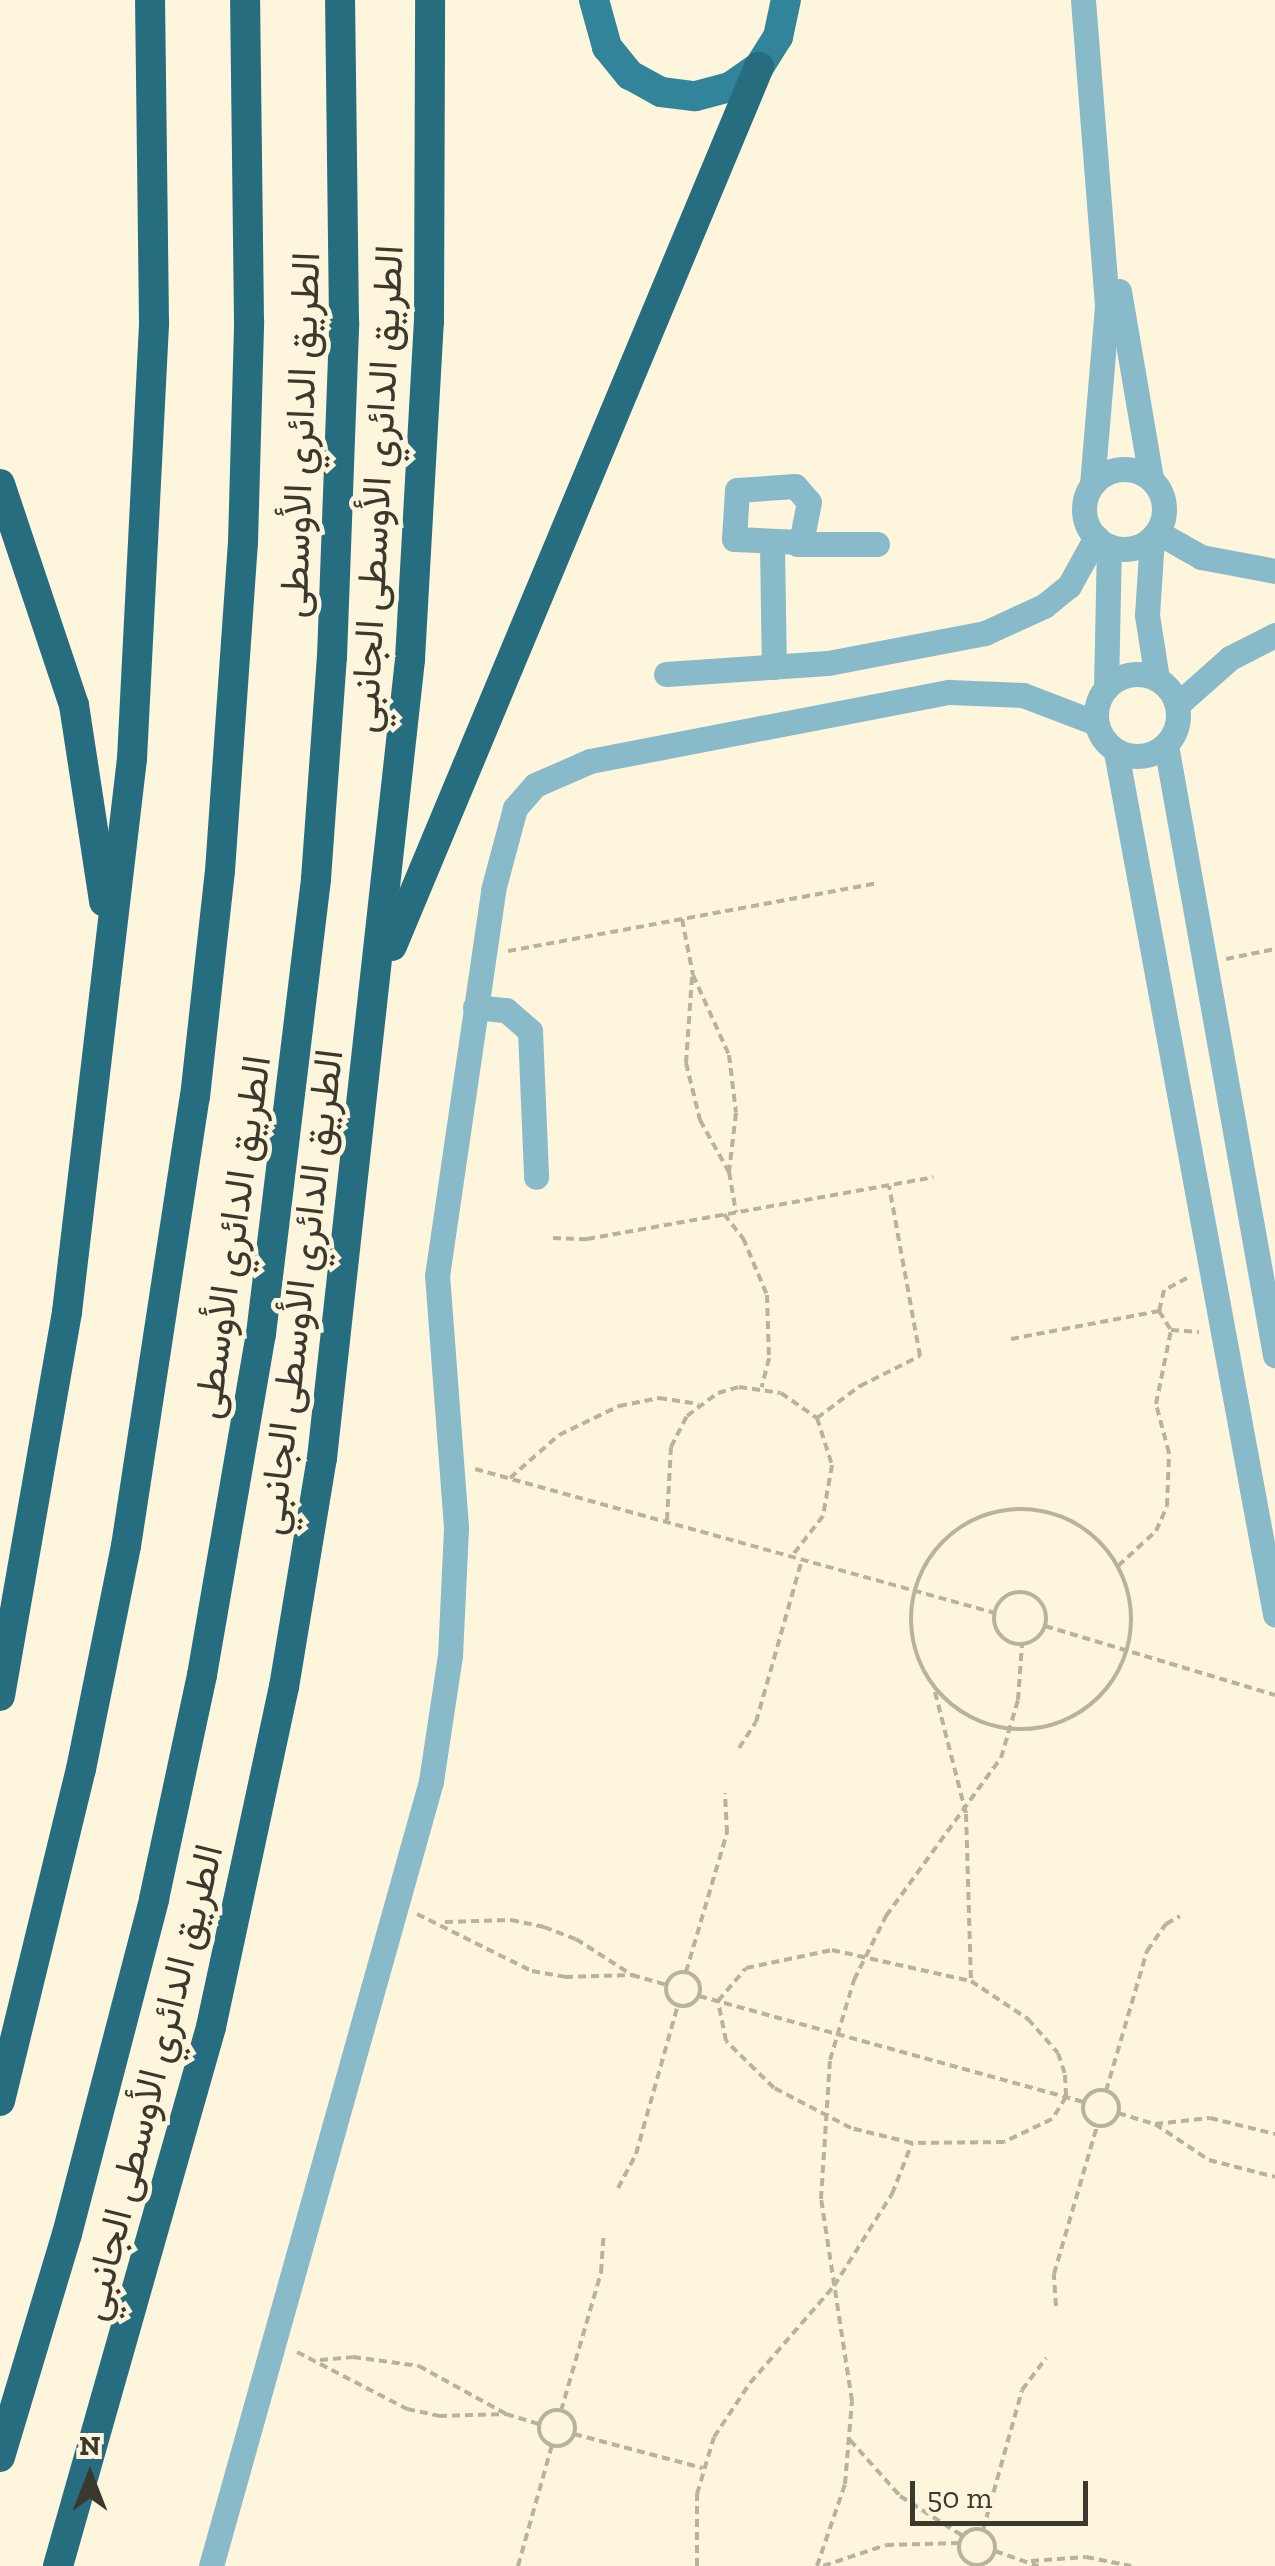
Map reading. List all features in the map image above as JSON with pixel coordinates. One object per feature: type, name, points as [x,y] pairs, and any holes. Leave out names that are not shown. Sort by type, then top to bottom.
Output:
[{"type":"highway","points":[[0,1696],[67,1312],[129,796],[146,541],[154,323],[150,0]]},
{"type":"highway","name":"الطريق الدائري الأوسطى","points":[[0,2101],[60,1862],[122,1565],[197,1078],[223,835],[243,542],[249,321],[245,0]]},
{"type":"highway","name":"الطريق الدائري الأوسطى","points":[[0,2457],[78,2197],[154,1900],[202,1674],[261,1334],[316,879],[332,657],[344,304],[340,0]]},
{"type":"highway","name":"الطريق الدائري الأوسطى الجانبي","points":[[58,2566],[182,2140],[261,1801],[333,1381],[410,659],[425,434],[430,0]]},
{"type":"highway","points":[[375,996],[443,813],[759,67]]},
{"type":"highway","points":[[0,484],[59,652],[86,759],[102,868],[107,977]]},
{"type":"main road","points":[[594,0],[600,31],[617,62],[660,92],[714,93],[759,67],[778,37],[786,0]]},
{"type":"street","points":[[1082,0],[1107,306],[1092,483],[1084,510],[1103,542],[1106,688],[1096,723]]},
{"type":"street","points":[[1096,0],[1120,304],[1151,478],[1165,504],[1155,535],[1147,615],[1157,679],[1177,705]]},
{"type":"street","points":[[1092,483],[1122,468],[1151,478]]},
{"type":"street","points":[[1103,542],[1140,546],[1155,535]]},
{"type":"street","points":[[1155,535],[1202,557],[1275,571]]},
{"type":"street","points":[[666,674],[774,667],[916,649],[1016,622],[1069,586],[1103,542]]},
{"type":"street","points":[[774,667],[784,545],[877,544]]},
{"type":"street","points":[[1275,636],[1230,658],[1177,705],[1166,745],[1202,964],[1275,1355]]},
{"type":"street","points":[[1106,688],[1130,674],[1157,679]]},
{"type":"street","points":[[211,2566],[431,1781],[454,1592],[453,1463],[437,1276],[482,956],[514,808],[560,769],[948,692],[1024,695],[1096,723],[1116,752],[1275,1614]]},
{"type":"street","points":[[1116,752],[1142,757],[1166,745]]},
{"type":"street","points":[[475,1007],[506,1010],[530,1031],[536,1177]]},
{"type":"path","points":[[482,956],[877,883]]},
{"type":"path","points":[[682,919],[693,975],[729,1055],[736,1113],[729,1172],[736,1212]]},
{"type":"path","points":[[1202,964],[1275,949]]},
{"type":"path","points":[[693,975],[686,1063],[700,1120],[729,1172]]},
{"type":"path","points":[[553,1238],[587,1238],[934,1177]]},
{"type":"path","points":[[817,1418],[860,1386],[920,1356],[888,1185]]},
{"type":"path","points":[[724,1214],[744,1238],[768,1295],[769,1358],[761,1388]]},
{"type":"path","points":[[1159,1311],[1172,1283],[1212,1274]]},
{"type":"path","points":[[1118,1566],[1156,1531],[1167,1506],[1172,1480],[1157,1392],[1171,1330],[1159,1311]]},
{"type":"path","points":[[1012,1339],[1159,1311]]},
{"type":"path","points":[[1171,1330],[1222,1328]]},
{"type":"path","points":[[510,1478],[559,1434],[603,1412],[658,1398],[699,1404],[739,1387],[761,1388],[801,1403],[817,1418],[832,1465],[831,1491],[824,1516],[792,1556]]},
{"type":"path","points":[[667,1522],[671,1447],[699,1404]]},
{"type":"path","points":[[453,1463],[995,1613]]},
{"type":"path","points":[[934,1687],[959,1710],[1012,1728],[1058,1723],[1088,1706],[1112,1681],[1126,1650],[1128,1593],[1118,1566],[1078,1525],[1022,1509],[993,1512],[954,1532],[925,1564],[914,1590],[910,1624],[917,1658],[934,1687],[966,1814],[971,1980]]},
{"type":"path","points":[[738,1748],[756,1722],[802,1559]]},
{"type":"path","points":[[995,1613],[1008,1595],[1028,1594],[1044,1606],[1045,1626]]},
{"type":"path","points":[[995,1613],[1003,1638],[1022,1644]]},
{"type":"path","points":[[1045,1626],[1275,1695]]},
{"type":"path","points":[[820,2566],[845,2484],[850,2440],[850,2362],[821,2199],[822,2115],[836,2034],[866,1954],[910,1880],[966,1814],[1012,1728],[1022,1644],[1045,1626]]},
{"type":"path","points":[[666,1985],[686,1972],[727,1833],[725,1793]]},
{"type":"path","points":[[678,2006],[699,1996],[1084,2102],[1106,2091],[1147,1951],[1166,1924],[1180,1916]]},
{"type":"path","points":[[618,2188],[636,2154],[678,2006],[666,1985],[632,1976],[582,1978],[532,1971],[471,1943],[445,1922],[478,1919],[544,1927],[576,1938],[632,1976]]},
{"type":"path","points":[[832,1950],[866,1954],[971,1980],[1046,2034],[1066,2074],[1066,2097],[1052,2119],[1004,2142],[912,2144],[822,2115],[774,2088],[737,2057],[719,2021],[718,2001],[746,1968],[766,1960],[832,1950]]},
{"type":"path","points":[[686,1972],[698,1980],[699,1996]]},
{"type":"path","points":[[1106,2091],[1116,2100],[1118,2113]]},
{"type":"path","points":[[1084,2102],[1085,2117],[1097,2126]]},
{"type":"path","points":[[1056,2306],[1054,2274],[1097,2126],[1118,2113],[1156,2124],[1209,2160],[1275,2177]]},
{"type":"path","points":[[1156,2124],[1210,2118],[1275,2134]]},
{"type":"path","points":[[698,2566],[694,2520],[703,2468],[730,2409],[834,2286],[892,2194],[912,2144]]},
{"type":"path","points":[[561,2411],[602,2272],[604,2233]]},
{"type":"path","points":[[506,2414],[439,2416],[407,2410],[346,2381],[320,2360],[354,2357],[419,2366],[451,2378],[506,2414],[539,2424],[552,2446],[518,2566]]},
{"type":"path","points":[[1046,2358],[1022,2390],[982,2530],[995,2551],[1032,2561],[1086,2557],[1130,2566]]},
{"type":"path","points":[[539,2424],[548,2413],[561,2411],[573,2419],[574,2434]]},
{"type":"path","points":[[574,2434],[703,2468]]},
{"type":"path","points":[[552,2446],[561,2446],[574,2434]]},
{"type":"path","points":[[850,2440],[900,2496],[963,2536],[982,2530]]},
{"type":"path","points":[[963,2536],[962,2557],[974,2565],[995,2551]]},
{"type":"path","points":[[820,2566],[886,2546],[960,2544]]},
{"type":"path","points":[[1032,2561],[1038,2566]]}]
